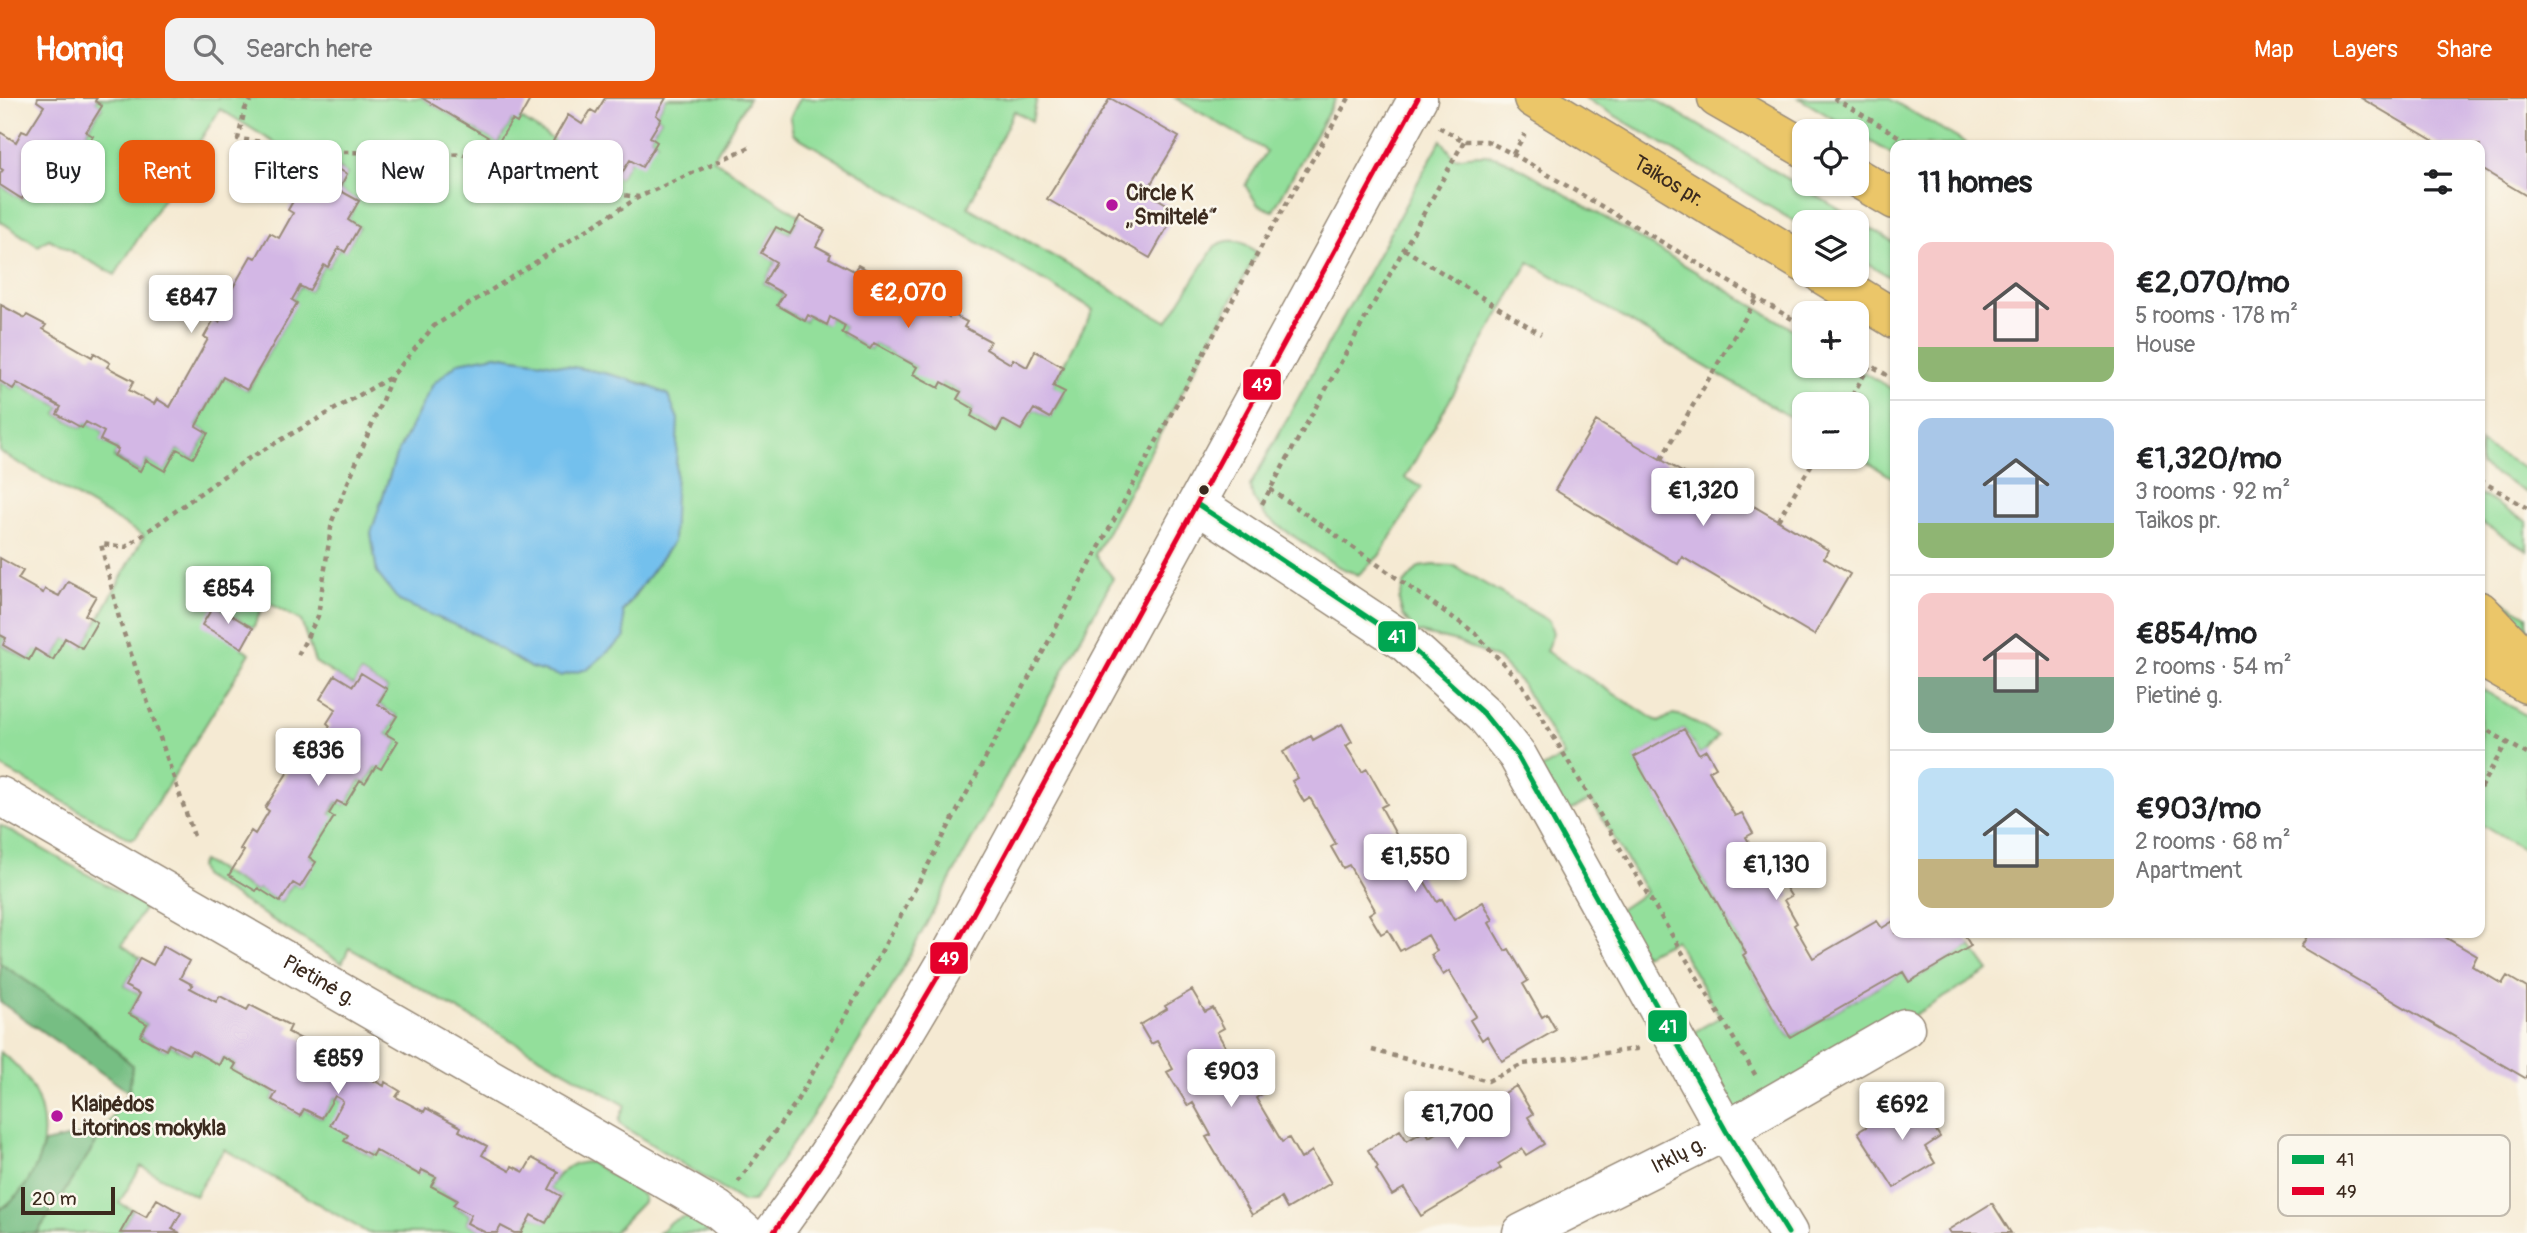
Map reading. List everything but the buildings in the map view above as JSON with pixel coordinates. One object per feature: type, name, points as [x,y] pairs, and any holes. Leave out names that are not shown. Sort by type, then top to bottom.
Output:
[{"type":"main road","name":"Taikos pr.","points":[[1533,98],[1792,256]]},
{"type":"main road","points":[[1717,98],[1792,141]]},
{"type":"main road","points":[[1869,185],[1890,197]]},
{"type":"main road","points":[[1843,287],[1890,316]]},
{"type":"main road","points":[[2485,616],[2527,661]]},
{"type":"main road","points":[[2485,660],[2527,684]]},
{"type":"street","points":[[773,1233],[823,1165],[883,1072],[951,954],[1414,105]]},
{"type":"street","points":[[1197,504],[1405,642],[1484,714],[1517,755],[1726,1131],[1788,1233]]},
{"type":"street","name":"Pietinė g.","points":[[0,796],[731,1222]]},
{"type":"street","name":"Irklų g.","points":[[1522,1233],[1726,1131],[1905,1028]]},
{"type":"path","points":[[252,98],[245,109],[238,139],[345,152],[517,156],[591,191],[639,197]]},
{"type":"path","points":[[731,1222],[873,967],[1266,238],[1349,98]]},
{"type":"path","points":[[1834,98],[1905,140]]},
{"type":"path","points":[[1414,105],[1464,141],[1487,141],[1513,154],[1792,319]]},
{"type":"path","points":[[1245,534],[1464,141]]},
{"type":"path","points":[[298,655],[317,615],[332,521],[392,376],[434,326],[639,197],[750,147]]},
{"type":"path","points":[[1404,249],[1541,334]]},
{"type":"path","points":[[1661,459],[1757,298]]},
{"type":"path","points":[[1854,392],[1870,365],[1890,377]]},
{"type":"path","points":[[194,836],[120,622],[101,544],[125,547],[246,460],[392,376]]},
{"type":"path","points":[[1778,520],[1809,469]]},
{"type":"path","points":[[2485,483],[2527,508]]},
{"type":"path","points":[[2485,729],[2527,754]]},
{"type":"path","points":[[2485,779],[2507,742]]},
{"type":"path","points":[[1372,1050],[1488,1081],[1523,1064],[1636,1049],[1671,1031]]},
{"type":"green space","points":[[97,98],[422,98],[493,140],[463,140],[463,203],[623,203],[623,171],[630,160],[657,142],[650,137],[661,119],[656,115],[666,98],[749,98],[713,159],[800,216],[790,234],[776,227],[762,253],[776,262],[764,283],[784,294],[777,305],[805,321],[808,315],[826,324],[830,317],[845,326],[842,333],[870,349],[874,343],[917,367],[939,387],[942,382],[961,392],[957,399],[974,409],[971,416],[997,431],[1003,420],[1021,430],[1034,409],[1050,418],[1065,393],[1053,386],[1093,310],[793,134],[790,118],[800,98],[1037,98],[1032,121],[1014,111],[968,207],[1167,322],[1215,246],[1227,241],[1238,241],[1257,253],[1095,555],[1113,578],[888,995],[819,1105],[753,1202],[743,1202],[621,1125],[619,1120],[625,1105],[349,948],[342,963],[202,876],[199,867],[202,861],[255,891],[258,888],[281,902],[293,883],[300,887],[315,862],[309,857],[337,801],[345,805],[360,780],[366,783],[376,766],[381,768],[398,741],[386,734],[397,716],[378,704],[387,689],[361,673],[353,686],[315,662],[301,621],[265,601],[253,628],[214,605],[242,648],[250,653],[136,837],[130,839],[0,766],[0,635],[6,638],[3,646],[29,660],[35,649],[54,659],[65,638],[83,647],[144,536],[0,452],[0,381],[13,389],[17,383],[61,407],[57,414],[82,428],[86,422],[104,432],[101,440],[118,449],[114,457],[139,471],[146,460],[165,470],[177,449],[193,458],[208,433],[196,426],[223,377],[248,390],[296,303],[292,300],[300,286],[309,291],[324,265],[328,267],[339,248],[345,251],[359,227],[348,220],[357,203],[449,203],[449,140],[356,140],[356,200],[342,192],[347,174],[342,171],[342,140],[270,140],[220,109],[200,140],[119,140],[119,203],[161,203],[115,275],[49,239],[38,246],[0,221],[0,185],[21,198],[21,203],[105,203],[105,140],[91,140],[93,137],[86,132],[102,107],[95,101]],"holes":[[[496,355],[586,370],[650,385],[673,542],[623,612],[531,668],[473,633],[371,533],[396,456],[433,384]]]},
{"type":"green space","points":[[1175,98],[1336,98],[1273,211],[1258,205],[1245,185],[1267,151]]},
{"type":"green space","points":[[1585,98],[1653,98],[1792,181],[1792,196],[1817,196],[1840,210],[1792,210],[1792,220]]},
{"type":"green space","points":[[1799,98],[1888,98],[1960,140],[1890,140],[1890,153],[1869,140],[1869,119],[1834,119]]},
{"type":"green space","points":[[520,118],[554,140],[500,140],[512,120]]},
{"type":"green space","points":[[1441,140],[1455,158],[1488,155],[1511,163],[1792,329],[1792,378],[1869,378],[1869,376],[1890,388],[1890,476],[1869,463],[1869,392],[1792,392],[1792,418],[1529,262],[1405,478],[1422,487],[1379,556],[1358,575],[1337,566],[1266,517],[1253,498],[1250,486]]},
{"type":"green space","points":[[1869,227],[1890,240],[1890,277],[1869,264]]},
{"type":"green space","points":[[2485,446],[2527,470],[2527,493],[2485,468]]},
{"type":"green space","points":[[2485,497],[2527,522],[2527,550],[2485,525]]},
{"type":"green space","points":[[1454,566],[1549,621],[1553,633],[1546,651],[1659,722],[1673,714],[1683,716],[1718,736],[1699,754],[1684,729],[1635,757],[1746,953],[1743,955],[1790,1037],[1903,972],[1909,982],[1971,946],[1989,971],[1749,1112],[1734,1110],[1694,1043],[1696,1031],[1720,1017],[1675,940],[1644,955],[1618,911],[1646,892],[1591,800],[1565,813],[1539,770],[1564,756],[1522,684],[1498,659],[1457,642],[1416,632],[1403,616],[1399,601],[1404,584],[1419,567]]},
{"type":"green space","points":[[2485,590],[2527,615],[2527,649],[2485,597]]},
{"type":"green space","points":[[2485,691],[2527,716],[2527,852],[2485,827]]},
{"type":"green space","points":[[0,825],[145,907],[122,945],[140,958],[125,986],[140,994],[129,1014],[147,1024],[140,1036],[166,1050],[169,1044],[188,1054],[192,1050],[219,1064],[223,1057],[236,1064],[233,1069],[276,1093],[272,1100],[300,1116],[304,1109],[322,1118],[335,1096],[343,1101],[348,1135],[345,1141],[372,1156],[375,1150],[419,1174],[422,1170],[436,1177],[431,1186],[457,1200],[454,1206],[471,1215],[467,1223],[486,1233],[368,1233],[224,1149],[195,1196],[141,1166],[119,1203],[133,1210],[120,1233],[37,1233],[129,1092],[132,1065],[78,1016],[0,963]]},
{"type":"green space","points":[[0,963],[78,1016],[132,1065],[129,1092],[0,1002]]},
{"type":"green space","points":[[0,1052],[19,1068],[32,1088],[41,1109],[43,1131],[41,1153],[33,1174],[19,1194],[0,1210]]},
{"type":"green space","points":[[79,1135],[98,1140],[37,1233],[0,1233],[0,1210],[28,1181],[44,1143]]},
{"type":"green space","points":[[590,1162],[639,1192],[644,1197],[643,1202],[613,1233],[521,1233],[531,1215],[546,1222],[561,1196],[549,1189],[557,1177],[570,1166]]},
{"type":"green space","points":[[683,1217],[694,1217],[709,1233],[659,1233],[670,1222]]},
{"type":"water","points":[[496,355],[584,369],[649,386],[668,395],[678,419],[673,542],[623,611],[625,637],[588,669],[560,676],[531,668],[473,633],[399,601],[377,573],[371,533],[396,456],[433,384],[459,362]]},
{"type":"transit line","name":"49","points":[[773,1233],[866,1096],[951,954],[1418,98]]},
{"type":"transit line","name":"41","points":[[1197,504],[1405,642],[1484,714],[1517,755],[1726,1131],[1788,1233]]},
{"type":"place","name":"Circle K „Smiltelė“","points":[[1112,205]]},
{"type":"place","name":"Klaipėdos Litorinos mokykla","points":[[57,1116]]}]
